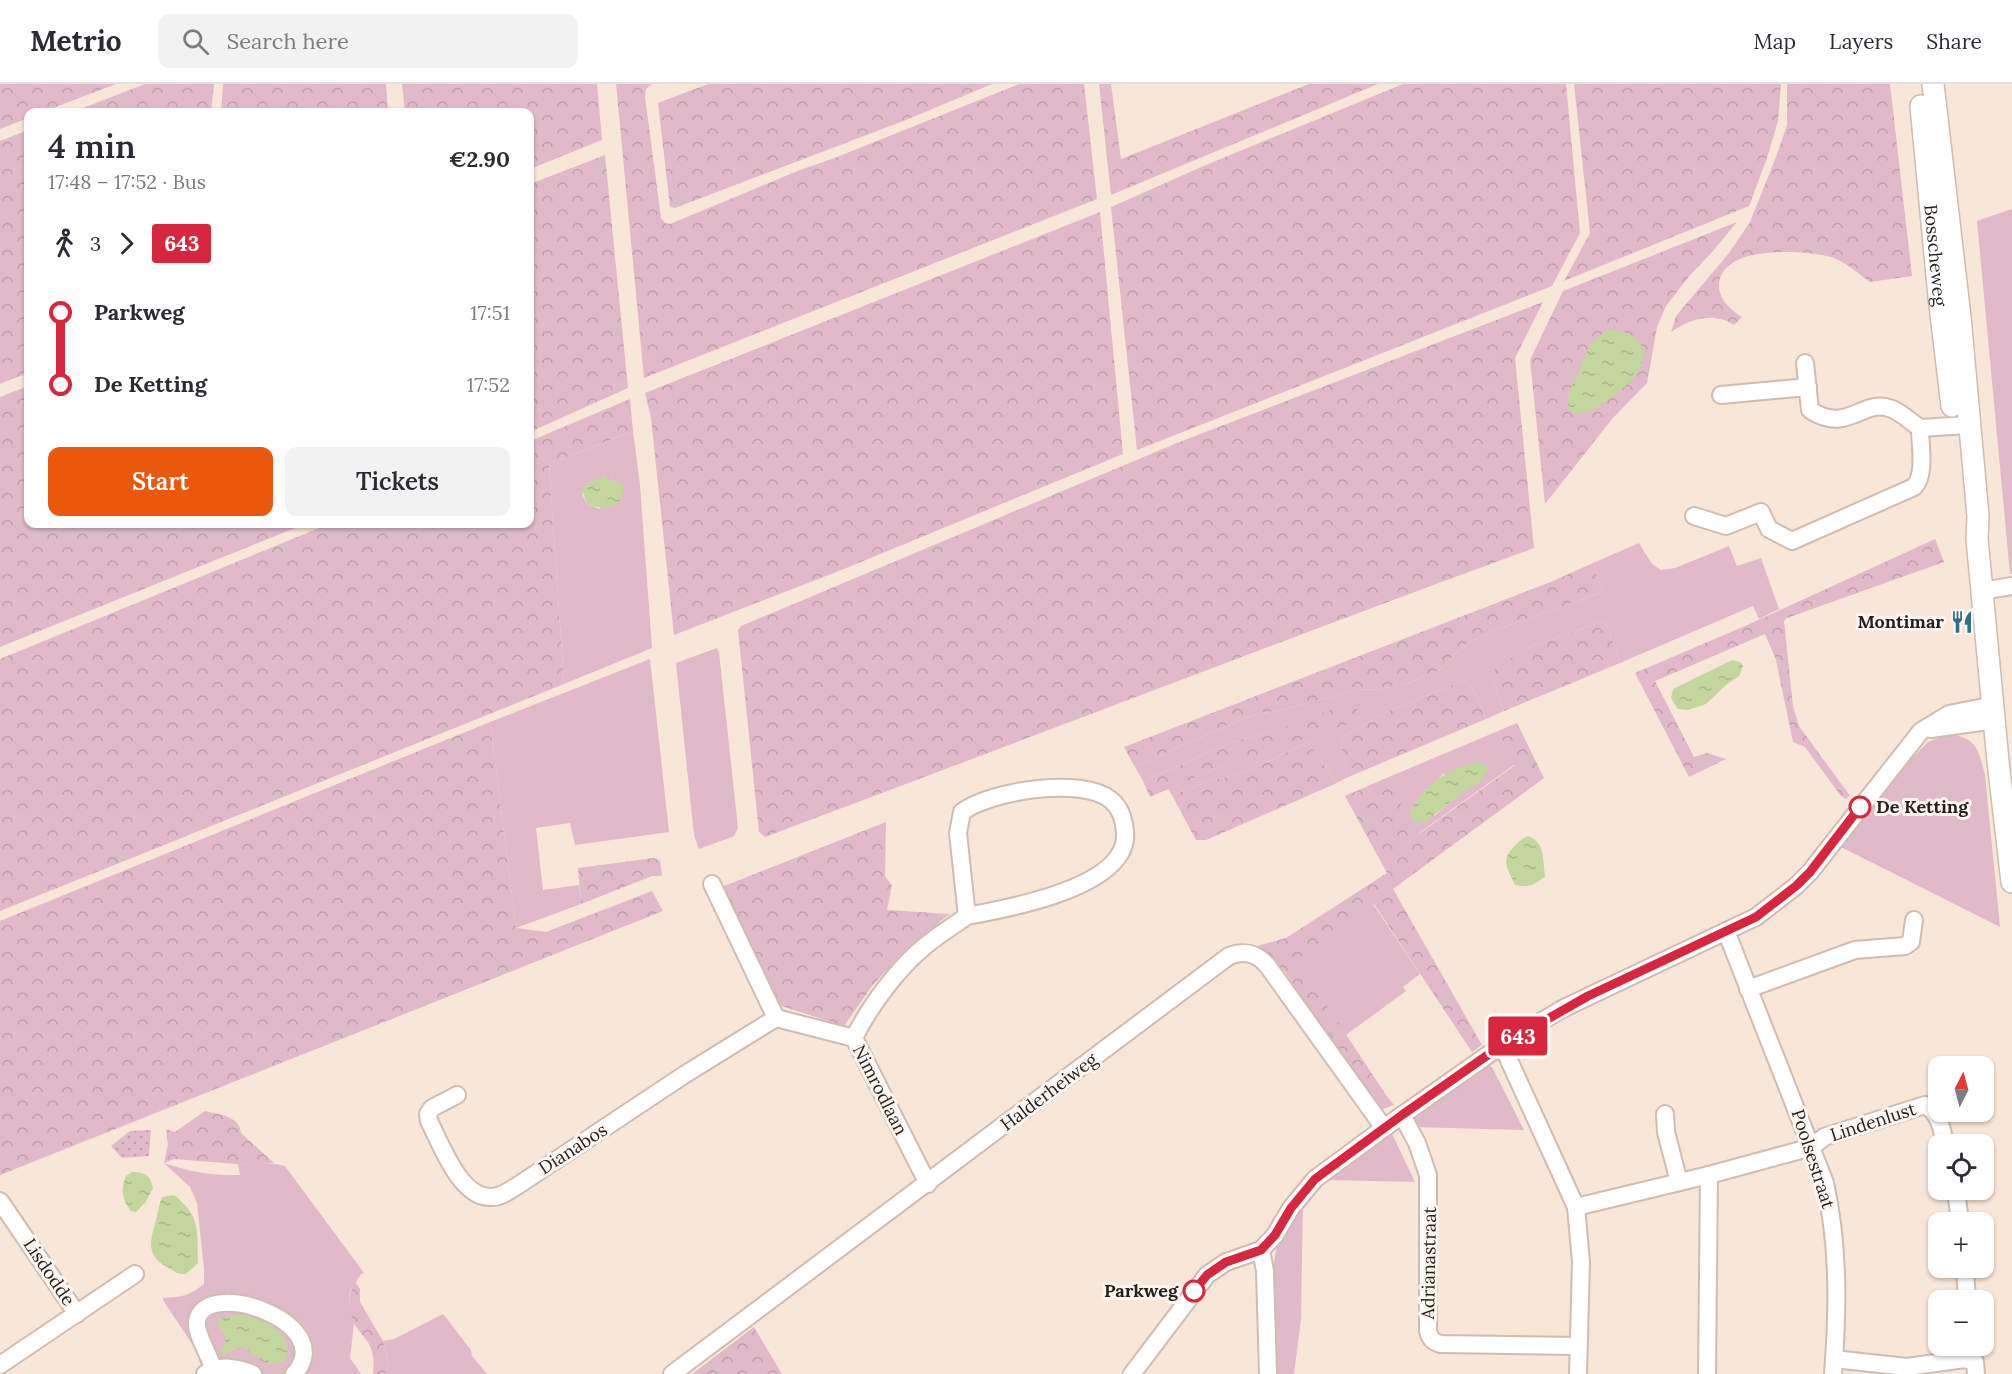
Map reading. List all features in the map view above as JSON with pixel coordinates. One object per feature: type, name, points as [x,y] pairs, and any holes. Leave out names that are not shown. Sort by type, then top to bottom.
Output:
[{"type":"main road","name":"Bosscheweg","points":[[1918,84],[1939,297],[1961,426]]},
{"type":"main road","name":"Bosscheweg","points":[[1933,84],[1960,317],[1961,486],[1977,539],[2012,882]]},
{"type":"street","points":[[1805,363],[1810,410],[1822,418],[1836,420],[1881,407],[1899,412],[1920,428],[1961,426]]},
{"type":"street","points":[[1721,395],[1808,387]]},
{"type":"street","points":[[1694,516],[1726,526],[1761,512],[1769,529],[1792,541],[1914,487],[1919,482],[1921,473],[1920,428]]},
{"type":"street","points":[[1982,591],[2012,586]]},
{"type":"street","points":[[1132,1374],[1207,1275],[1226,1262],[1261,1250],[1275,1235],[1291,1208],[1315,1179],[1502,1045],[1588,996],[1756,917],[1810,872],[1921,731],[1949,714],[1994,712]]},
{"type":"street","points":[[854,1038],[861,1022],[900,971],[924,946],[967,916],[1045,898],[1083,883],[1106,868],[1120,854],[1126,840],[1124,818],[1111,800],[1091,792],[1056,788],[1021,790],[973,804],[962,812],[958,833],[967,916]]},
{"type":"street","points":[[712,884],[776,1018]]},
{"type":"street","points":[[1748,989],[1855,950],[1905,946],[1911,942],[1914,920]]},
{"type":"street","name":"Poolsestraat","points":[[1726,932],[1825,1183],[1834,1235],[1837,1280],[1834,1367]]},
{"type":"street","name":"Halderheiweg","points":[[672,1374],[1229,956],[1237,953],[1246,952],[1258,955],[1267,965],[1384,1128]]},
{"type":"street","name":"Nimrodlaan","points":[[776,1018],[854,1038],[928,1184]]},
{"type":"street","name":"Dianabos","points":[[457,1095],[432,1108],[428,1114],[429,1121],[460,1179],[471,1190],[492,1198],[517,1186],[684,1075],[776,1018]]},
{"type":"street","points":[[1502,1045],[1576,1207],[1581,1262],[1578,1374]]},
{"type":"street","name":"Lindenlust","points":[[1812,1146],[1824,1137],[1925,1105],[1939,1118],[1943,1134]]},
{"type":"street","points":[[1665,1114],[1666,1132],[1679,1182]]},
{"type":"street","name":"Adrianastraat","points":[[1402,1115],[1417,1143],[1428,1175],[1428,1331],[1430,1337],[1434,1342],[1442,1344],[1578,1346]]},
{"type":"street","points":[[1576,1207],[1709,1175],[1812,1146]]},
{"type":"street","points":[[1707,1374],[1709,1175]]},
{"type":"street","name":"Lisdodde","points":[[0,1201],[77,1314]]},
{"type":"street","points":[[1261,1250],[1265,1271],[1269,1374]]},
{"type":"street","name":"Lisdodde","points":[[0,1365],[135,1274]]},
{"type":"street","points":[[253,1374],[231,1368],[209,1371],[210,1358],[198,1331],[197,1321],[207,1306],[218,1303],[260,1308],[278,1317],[294,1330],[302,1344],[304,1360],[294,1374]]},
{"type":"street","points":[[1834,1367],[1906,1367],[1949,1356]]},
{"type":"street","points":[[1969,1356],[1975,1362],[1976,1374]]},
{"type":"green space","points":[[0,84],[116,84],[53,108],[24,108],[24,120],[0,129]]},
{"type":"green space","points":[[145,84],[214,84],[211,108],[83,108]]},
{"type":"green space","points":[[223,84],[386,84],[388,108],[221,108]]},
{"type":"green space","points":[[402,84],[597,84],[602,140],[534,167],[534,108],[405,108]]},
{"type":"green space","points":[[616,84],[652,84],[646,89],[645,97],[661,218],[665,223],[670,224],[1019,84],[1084,84],[1097,199],[644,378]]},
{"type":"green space","points":[[708,84],[992,84],[906,120],[675,208],[670,207],[658,103]]},
{"type":"green space","points":[[1099,84],[1111,84],[1121,159],[1309,84],[1378,84],[1111,195]]},
{"type":"green space","points":[[1403,84],[1566,84],[1580,233],[1552,286],[1137,450],[1111,207],[1206,165]]},
{"type":"green space","points":[[1574,84],[1781,84],[1778,121],[1749,206],[1564,281],[1590,233]]},
{"type":"green space","points":[[1787,84],[1890,84],[1912,276],[1870,282],[1844,263],[1827,256],[1799,252],[1763,253],[1733,263],[1723,272],[1719,285],[1723,300],[1742,317],[1734,325],[1718,318],[1702,318],[1686,323],[1671,332],[1676,316],[1729,253],[1750,222],[1787,125]]},
{"type":"green space","points":[[24,132],[24,375],[0,384],[0,141]]},
{"type":"green space","points":[[605,155],[628,388],[534,430],[534,182]]},
{"type":"green space","points":[[2012,209],[2012,574],[2010,574],[1977,221]]},
{"type":"green space","points":[[1100,212],[1123,454],[839,571],[674,635],[651,418],[645,393]]},
{"type":"green space","points":[[1737,222],[1666,306],[1657,327],[1647,383],[1612,419],[1545,504],[1530,360],[1563,291]]},
{"type":"green space","points":[[1543,302],[1515,358],[1534,548],[765,837],[759,832],[738,630],[741,626],[1177,443]]},
{"type":"green space","points":[[24,388],[24,528],[295,528],[0,647],[0,397]]},
{"type":"green space","points":[[630,399],[633,431],[549,464],[564,684],[0,911],[0,659],[319,528],[534,528],[534,439]]},
{"type":"green space","points":[[633,431],[640,485],[652,648],[564,684],[549,464]],"holes":[[[607,476],[600,509],[587,504],[582,494],[586,484]]]},
{"type":"green space","points":[[1935,539],[1944,562],[1784,621],[1793,706],[1799,726],[1850,796],[1846,799],[1841,796],[1805,747],[1793,742],[1776,660],[1765,634],[1655,681],[1694,757],[1707,753],[1726,759],[1689,777],[1635,673],[1745,626]]},
{"type":"green space","points":[[1639,543],[1652,564],[1661,570],[1675,568],[1729,546],[1737,566],[1761,558],[1779,609],[1759,619],[1753,606],[1620,663],[1607,626],[1601,622],[1527,648],[1491,678],[1504,711],[1486,719],[1470,683],[1462,681],[1389,711],[1346,735],[1341,746],[1347,766],[1346,778],[1337,783],[1308,742],[1246,772],[1210,781],[1175,794],[1173,797],[1168,789],[1222,766],[1277,730],[1236,741],[1143,781],[1135,767],[1259,713],[1278,711],[1356,690],[1381,689],[1412,682],[1439,670],[1463,646],[1495,630],[1603,592],[1593,563]]},
{"type":"green space","points":[[1593,563],[1603,592],[1495,630],[1463,646],[1439,670],[1412,682],[1381,689],[1356,690],[1278,711],[1259,713],[1135,767],[1124,747],[1553,581]]},
{"type":"green space","points":[[1601,622],[1607,626],[1620,663],[1504,711],[1491,678],[1495,669],[1527,648]]},
{"type":"green space","points":[[717,648],[738,828],[734,836],[699,849],[694,835],[676,663]]},
{"type":"green space","points":[[650,659],[669,832],[575,845],[570,823],[536,828],[543,890],[579,885],[581,904],[516,928],[490,722]]},
{"type":"green space","points":[[1462,681],[1470,683],[1486,719],[1346,778],[1347,766],[1341,746],[1346,735],[1389,711]]},
{"type":"green space","points":[[1354,706],[1358,710],[1358,717],[1348,724],[1222,766],[1150,797],[1143,781],[1236,741],[1277,730],[1336,708]]},
{"type":"green space","points":[[490,722],[516,928],[546,932],[652,891],[663,911],[0,1175],[0,921]]},
{"type":"green space","points":[[1517,723],[1544,778],[1393,889],[1482,1045],[1472,1052],[1374,904],[1297,960],[1394,1105],[1377,1111],[1285,972],[1257,946],[1286,938],[1387,873],[1345,796],[1384,779],[1420,833],[1514,766],[1498,731]]},
{"type":"green space","points":[[1498,731],[1514,765],[1419,833],[1384,779]],"holes":[[[1444,773],[1454,799],[1434,816],[1414,804]]]},
{"type":"green space","points":[[1950,734],[1971,742],[1983,767],[2000,927],[1839,846],[1903,767],[1928,742]]},
{"type":"green space","points":[[1308,742],[1337,783],[1206,840],[1196,840],[1173,797],[1175,794],[1210,781],[1246,772]]},
{"type":"green space","points":[[886,822],[885,876],[892,886],[887,910],[949,914],[898,958],[872,986],[844,1026],[775,1004],[719,888]]},
{"type":"green space","points":[[654,858],[660,861],[662,876],[652,876],[581,904],[578,868]]},
{"type":"green space","points":[[1373,904],[1420,974],[1403,987],[1406,991],[1346,1035],[1296,960]]},
{"type":"green space","points":[[1488,1065],[1492,1067],[1524,1130],[1412,1127],[1413,1120]]},
{"type":"green space","points":[[205,1111],[232,1119],[237,1123],[241,1133],[274,1163],[248,1165],[174,1159],[164,1163],[168,1145],[166,1129],[175,1132]]},
{"type":"green space","points":[[151,1130],[149,1156],[122,1158],[111,1146],[130,1131]]},
{"type":"green space","points":[[1392,1134],[1415,1182],[1328,1180]]},
{"type":"green space","points":[[164,1163],[183,1169],[220,1175],[240,1175],[238,1164],[285,1166],[364,1273],[350,1291],[349,1303],[354,1323],[350,1358],[361,1374],[212,1374],[163,1300],[163,1298],[189,1293],[204,1284],[197,1203],[190,1187]]},
{"type":"green space","points":[[1303,1198],[1301,1319],[1294,1374],[1274,1374],[1272,1295],[1276,1253],[1286,1221]]},
{"type":"green space","points":[[355,1282],[360,1289],[360,1302],[383,1341],[389,1366],[385,1374],[373,1374],[371,1349],[352,1318],[350,1297]]},
{"type":"green space","points":[[443,1314],[487,1374],[385,1374],[389,1366],[383,1341],[394,1339]]},
{"type":"green space","points":[[754,1327],[782,1374],[692,1374]]},
{"type":"water","points":[[1608,330],[1624,332],[1636,338],[1643,349],[1641,366],[1628,383],[1603,404],[1587,412],[1572,412],[1568,403],[1571,388],[1593,342]]},
{"type":"water","points":[[606,476],[623,486],[621,500],[612,507],[606,508],[587,504],[582,490],[586,484]]},
{"type":"water","points":[[1732,660],[1740,662],[1743,666],[1739,676],[1706,704],[1688,710],[1678,709],[1671,698],[1673,689]]},
{"type":"water","points":[[1479,762],[1491,767],[1478,783],[1424,823],[1413,821],[1409,813],[1430,786],[1457,768]]},
{"type":"water","points":[[1528,836],[1534,839],[1540,847],[1545,876],[1531,885],[1515,885],[1506,862],[1508,854]]},
{"type":"water","points":[[132,1172],[146,1175],[153,1188],[145,1203],[136,1212],[131,1211],[123,1194],[126,1176]]},
{"type":"water","points":[[174,1195],[189,1210],[196,1225],[198,1263],[186,1274],[181,1274],[161,1263],[151,1247],[162,1197]]},
{"type":"water","points":[[241,1315],[264,1322],[279,1331],[287,1345],[287,1356],[283,1362],[267,1363],[243,1348],[221,1356],[226,1337],[217,1325],[218,1319]]},
{"type":"bus line","name":"643","points":[[1194,1291],[1207,1275],[1226,1262],[1261,1250],[1275,1235],[1291,1208],[1315,1179],[1502,1045],[1588,996],[1756,917],[1810,872],[1860,807]]},
{"type":"place","name":"Montimar","points":[[1962,622]]},
{"type":"place","name":"De Ketting","points":[[1860,807]]},
{"type":"place","name":"Parkweg","points":[[1194,1291]]}]
